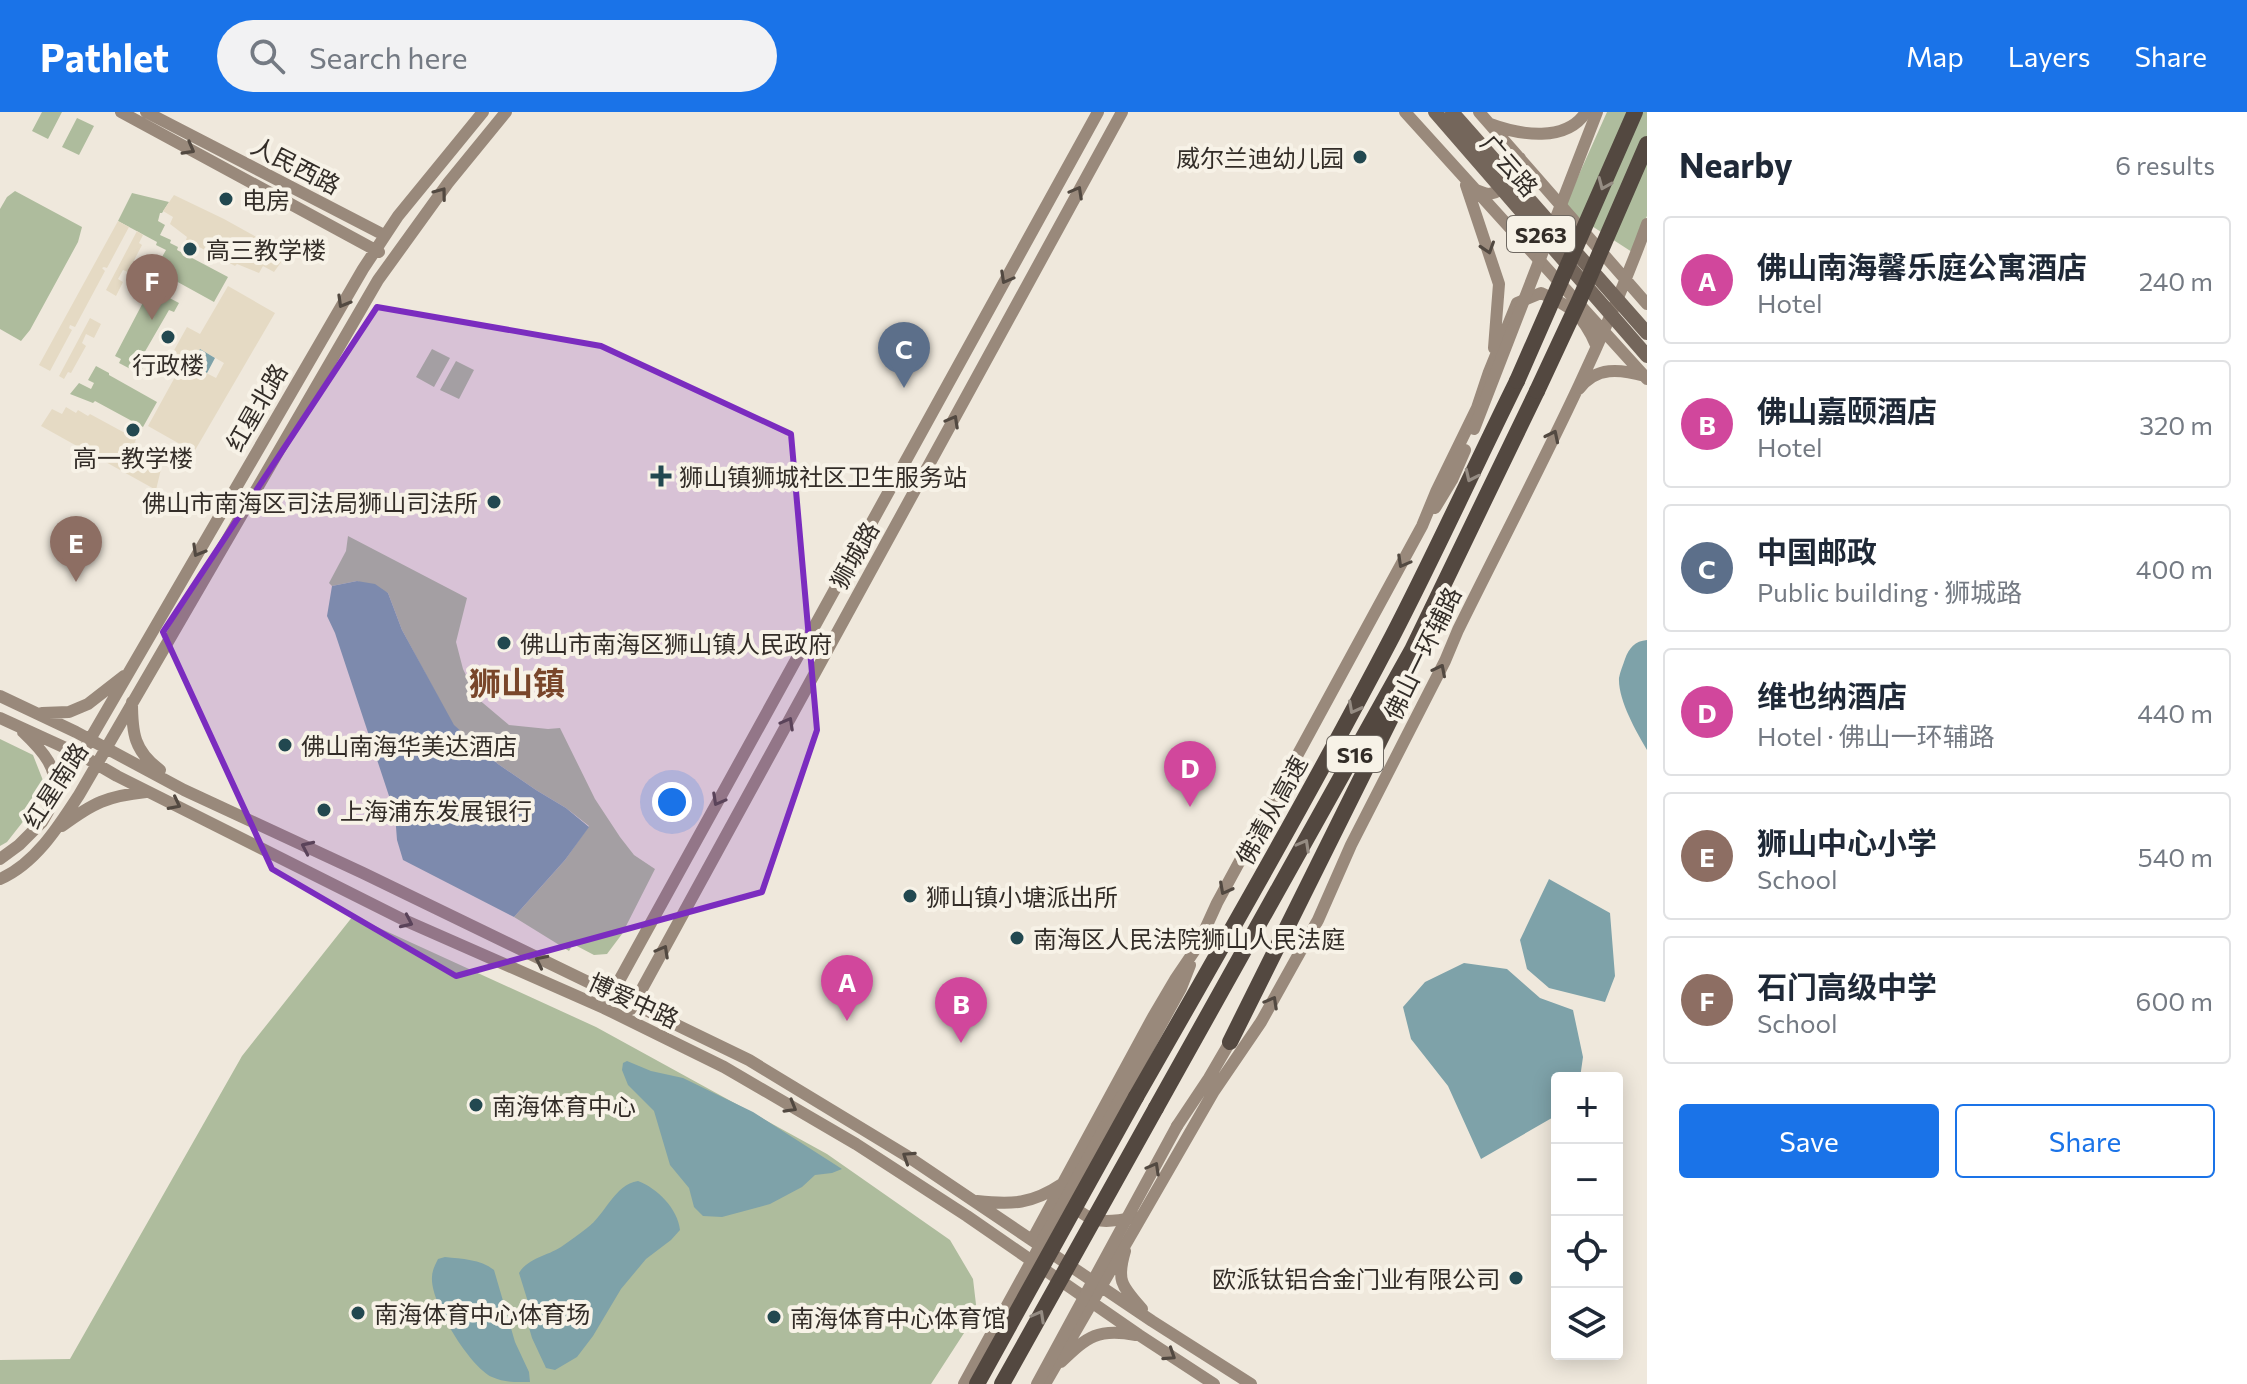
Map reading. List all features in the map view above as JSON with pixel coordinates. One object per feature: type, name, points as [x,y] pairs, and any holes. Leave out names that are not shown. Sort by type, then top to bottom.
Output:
[{"type":"highway","name":"佛清从高速","points":[[977,1384],[1129,1096],[1240,916],[1432,559],[1517,381],[1635,112]]},
{"type":"highway","name":"佛清从高速","points":[[1002,1384],[1412,650],[1579,301],[1647,144]]},
{"type":"highway","points":[[1237,1044],[1391,718],[1412,650]]},
{"type":"main road","points":[[121,112],[374,251],[394,255]]},
{"type":"main road","name":"人民西路","points":[[146,112],[384,235]]},
{"type":"main road","name":"红星北路","points":[[90,740],[384,235],[483,112]]},
{"type":"main road","name":"红星北路","points":[[132,702],[394,255],[506,112]]},
{"type":"main road","name":"狮城路","points":[[604,1008],[1098,112]]},
{"type":"main road","name":"狮城路","points":[[625,1019],[1122,112]]},
{"type":"main road","name":"广云路","points":[[1405,112],[1646,377]]},
{"type":"main road","name":"广云路","points":[[1435,112],[1647,356]]},
{"type":"main road","name":"广云路","points":[[1452,112],[1647,333]]},
{"type":"main road","name":"广云路","points":[[1479,112],[1647,304]]},
{"type":"main road","points":[[1489,123],[1512,132],[1540,134],[1563,131],[1581,120],[1586,112]]},
{"type":"main road","points":[[964,1384],[1129,1096],[1181,988],[1217,903],[1422,526],[1452,480],[1528,295],[1597,112]]},
{"type":"main road","points":[[1475,190],[1489,194],[1505,186],[1517,170],[1520,158]]},
{"type":"main road","points":[[1462,174],[1499,284],[1489,372]]},
{"type":"main road","name":"佛山一环辅路","points":[[1212,1084],[1237,1044],[1261,1022],[1318,920],[1351,845],[1445,661],[1604,331],[1647,224]]},
{"type":"main road","points":[[384,235],[394,255]]},
{"type":"main road","points":[[1422,526],[1477,408],[1517,303],[1541,293],[1565,303],[1587,325],[1596,345]]},
{"type":"main road","points":[[1570,402],[1585,381],[1601,372],[1619,369],[1646,377]]},
{"type":"main road","points":[[36,713],[69,712],[88,704],[129,671]]},
{"type":"main road","name":"博爱中路","points":[[0,696],[184,790],[749,1060],[865,1129],[1152,1321]]},
{"type":"main road","points":[[132,702],[132,729],[139,749],[150,763],[184,790]]},
{"type":"main road","name":"红星南路","points":[[0,879],[28,860],[56,831],[132,702]]},
{"type":"main road","name":"博爱中路","points":[[0,718],[81,755],[404,920],[604,1008],[724,1067],[856,1144],[1214,1384]]},
{"type":"main road","points":[[15,725],[51,763],[56,786],[53,804]]},
{"type":"main road","name":"红星南路","points":[[0,859],[42,822],[90,740]]},
{"type":"main road","points":[[56,831],[92,804],[120,794],[149,791]]},
{"type":"main road","points":[[1032,1240],[1145,1031],[1197,947]]},
{"type":"main road","points":[[1037,1384],[1177,1126],[1212,1084]]},
{"type":"main road","points":[[1045,1384],[1142,1215],[1212,1084]]},
{"type":"main road","points":[[973,1200],[1009,1204],[1024,1202],[1039,1197],[1065,1180]]},
{"type":"main road","points":[[1065,1180],[1068,1200],[1084,1214],[1108,1222],[1142,1215]]},
{"type":"main road","points":[[1142,1215],[1124,1254],[1122,1284],[1152,1321],[1251,1384]]},
{"type":"main road","points":[[1052,1369],[1082,1342],[1095,1336],[1112,1331],[1139,1335]]},
{"type":"highlighted area","points":[[377,307],[601,346],[791,434],[817,730],[762,892],[456,976],[272,869],[163,632]]},
{"type":"green space","points":[[42,112],[62,112],[48,139],[32,131]]},
{"type":"green space","points":[[1607,112],[1647,112],[1647,216],[1632,252],[1564,208]]},
{"type":"green space","points":[[77,118],[94,126],[79,155],[62,147]]},
{"type":"green space","points":[[15,191],[82,227],[78,242],[21,341],[0,329],[0,209]]},
{"type":"green space","points":[[132,193],[169,202],[160,213],[158,221],[165,225],[160,235],[171,240],[170,243],[178,247],[177,250],[228,277],[214,302],[165,275],[162,280],[147,272],[156,255],[162,257],[166,250],[118,221]]},
{"type":"green space","points":[[149,291],[156,295],[158,292],[179,303],[174,312],[169,310],[143,355],[140,361],[145,364],[140,374],[119,363],[121,359],[115,356]]},
{"type":"green space","points":[[432,349],[450,358],[434,387],[416,377]]},
{"type":"green space","points":[[456,361],[474,370],[459,399],[440,390]]},
{"type":"green space","points":[[96,366],[157,402],[143,427],[95,401],[93,403],[70,394],[79,383],[91,389],[94,383],[88,380]]},
{"type":"green space","points":[[348,536],[467,598],[456,642],[463,669],[477,698],[509,725],[560,728],[595,799],[620,837],[634,855],[655,869],[622,934],[607,954],[594,955],[573,944],[569,951],[514,917],[565,860],[589,826],[498,764],[453,725],[402,630],[388,593],[357,581],[332,586],[329,583],[346,551]]},
{"type":"green space","points":[[0,739],[33,755],[44,783],[36,805],[7,842],[0,846]]},
{"type":"green space","name":"南海体育中心","points":[[353,916],[596,1027],[827,1154],[950,1240],[973,1279],[977,1313],[931,1384],[0,1384],[0,1360],[70,1359],[242,1056]]},
{"type":"shaded area","points":[[174,195],[287,254],[274,272],[263,266],[259,273],[237,264],[235,266],[186,240],[187,237],[170,224],[173,217],[163,211]]},
{"type":"shaded area","points":[[118,221],[129,227],[107,268],[102,268],[105,271],[75,327],[70,325],[72,330],[50,371],[39,365]]},
{"type":"shaded area","points":[[137,231],[143,235],[139,243],[142,245],[128,272],[123,270],[118,279],[123,282],[116,296],[106,290]]},
{"type":"shaded area","points":[[228,286],[275,313],[194,452],[148,426],[175,377],[163,370],[187,327],[200,334]],"holes":[[[200,349],[224,363],[216,378],[191,365]]]},
{"type":"shaded area","points":[[90,318],[101,324],[94,338],[86,334],[82,343],[86,346],[71,373],[68,372],[64,379],[59,376]]},
{"type":"shaded area","points":[[66,407],[76,413],[78,410],[88,416],[90,414],[136,439],[135,442],[155,456],[152,463],[161,469],[156,490],[41,426],[52,409],[62,414]]},
{"type":"water","points":[[200,349],[215,358],[207,373],[191,365]]},
{"type":"water","points":[[357,581],[375,584],[388,593],[402,630],[454,725],[498,764],[566,808],[589,827],[565,860],[514,917],[403,860],[397,840],[395,814],[327,616],[332,586]]},
{"type":"water","points":[[1647,640],[1647,750],[1625,705],[1619,678],[1631,648]]},
{"type":"water","points":[[1549,879],[1610,913],[1615,976],[1605,1002],[1549,988],[1527,969],[1520,940]]},
{"type":"water","points":[[1464,963],[1507,969],[1540,998],[1573,1010],[1583,1057],[1581,1072],[1551,1072],[1551,1118],[1481,1159],[1448,1086],[1411,1039],[1403,1007],[1425,982]]},
{"type":"water","points":[[627,1061],[651,1071],[683,1078],[753,1112],[842,1169],[815,1175],[802,1187],[770,1204],[722,1217],[703,1216],[694,1207],[689,1188],[670,1165],[654,1111],[628,1085],[622,1070],[623,1063]]},
{"type":"water","points":[[638,1181],[665,1200],[675,1214],[680,1230],[646,1259],[621,1289],[577,1357],[555,1370],[546,1368],[525,1314],[528,1302],[519,1273],[527,1264],[561,1247],[587,1228],[616,1194]]},
{"type":"water","points":[[445,1257],[477,1262],[494,1270],[530,1382],[492,1377],[462,1347],[444,1317],[433,1288],[434,1268],[438,1259]]},
{"type":"place","name":"威尔兰迪幼儿园","points":[[1360,157]]},
{"type":"place","name":"电房","points":[[226,199]]},
{"type":"place","name":"高三教学楼","points":[[190,249]]},
{"type":"place","name":"石门高级中学","points":[[152,320]]},
{"type":"place","name":"行政楼","points":[[168,337]]},
{"type":"place","name":"中国邮政","points":[[904,388]]},
{"type":"place","name":"高一教学楼","points":[[133,430]]},
{"type":"place","name":"狮山镇狮城社区卫生服务站","points":[[661,476]]},
{"type":"place","name":"佛山市南海区司法局狮山司法所","points":[[494,502]]},
{"type":"place","name":"狮山中心小学","points":[[76,582]]},
{"type":"place","name":"佛山市南海区狮山镇人民政府","points":[[504,643]]},
{"type":"place","name":"佛山南海华美达酒店","points":[[285,745]]},
{"type":"place","name":"维也纳酒店","points":[[1190,807]]},
{"type":"place","name":"上海浦东发展银行","points":[[324,810]]},
{"type":"place","name":"狮山镇小塘派出所","points":[[910,896]]},
{"type":"place","name":"南海区人民法院狮山人民法庭","points":[[1017,938]]},
{"type":"place","name":"佛山南海馨乐庭公寓酒店","points":[[847,1021]]},
{"type":"place","name":"佛山嘉颐酒店","points":[[961,1043]]},
{"type":"place","name":"南海体育中心","points":[[476,1105]]},
{"type":"place","name":"欧派钛铝合金门业有限公司","points":[[1516,1278]]},
{"type":"place","name":"南海体育中心体育场","points":[[358,1313]]},
{"type":"place","name":"南海体育中心体育馆","points":[[774,1317]]},
{"type":"district","name":"狮山镇","points":[[517,682]]}]
